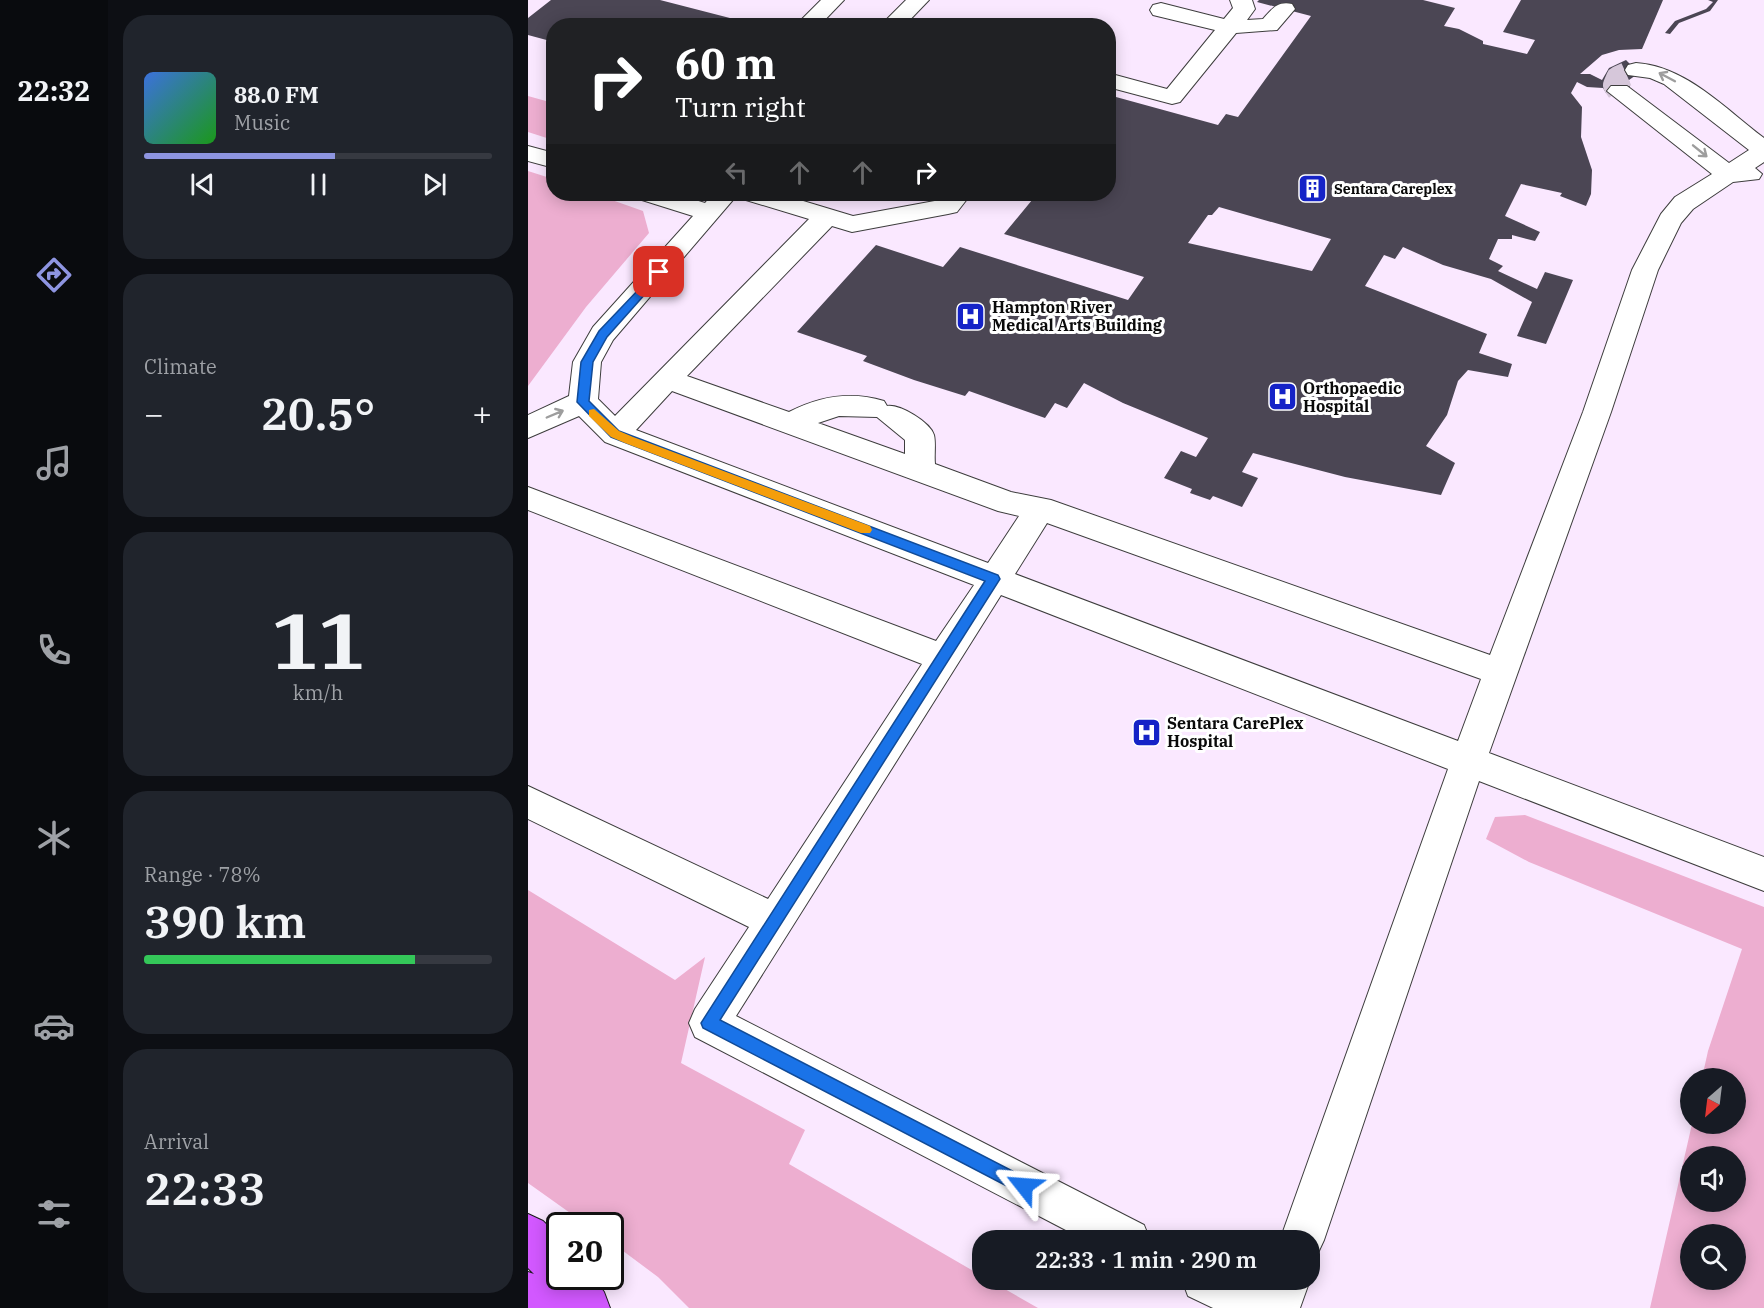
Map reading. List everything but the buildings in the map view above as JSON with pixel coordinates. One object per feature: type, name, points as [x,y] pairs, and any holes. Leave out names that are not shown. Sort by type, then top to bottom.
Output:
[{"type":"main road","points":[[528,1236],[546,1252]]},
{"type":"main road","points":[[574,1290],[588,1308]]},
{"type":"main road","points":[[528,1294],[543,1308]]},
{"type":"lane","points":[[814,18],[833,0]]},
{"type":"lane","points":[[903,18],[918,0]]},
{"type":"lane","points":[[1116,82],[1172,97],[1244,9],[1241,0]]},
{"type":"lane","points":[[1161,10],[1229,27],[1269,25],[1284,9]]},
{"type":"lane","points":[[1305,1230],[1468,760],[1597,412],[1645,270],[1670,220],[1684,203],[1764,151],[1713,96],[1654,71],[1636,70]]},
{"type":"lane","points":[[1619,91],[1730,175],[1764,174]]},
{"type":"lane","points":[[528,153],[546,159]]},
{"type":"lane","points":[[778,201],[852,224],[948,206],[953,201]]},
{"type":"lane","points":[[583,402],[587,362],[603,334],[717,203]]},
{"type":"lane","points":[[615,434],[827,216]]},
{"type":"lane","points":[[667,379],[1009,503],[1040,508],[1500,672]]},
{"type":"lane","points":[[528,427],[583,402]]},
{"type":"lane","points":[[583,402],[615,434],[1764,874]]},
{"type":"lane","points":[[791,424],[823,406],[857,405],[882,411],[919,435],[920,471]]},
{"type":"lane","points":[[528,498],[943,658]]},
{"type":"lane","points":[[1040,508],[709,1023],[1110,1230]]},
{"type":"lane","points":[[528,802],[775,921]]},
{"type":"lane","points":[[1224,1290],[1259,1308]]},
{"type":"lane","points":[[1278,1308],[1284,1290]]},
{"type":"shaded area","points":[[528,96],[546,101],[546,138],[528,132]]},
{"type":"shaded area","points":[[528,171],[546,177],[546,201],[615,201],[643,211],[649,233],[586,307],[528,386]]},
{"type":"shaded area","points":[[1525,815],[1764,907],[1764,1308],[1650,1308],[1680,1177],[1680,1212],[1746,1212],[1746,1146],[1687,1146],[1690,1134],[1746,1134],[1746,1068],[1704,1068],[1742,949],[1529,862],[1486,839],[1495,817]]},
{"type":"shaded area","points":[[528,890],[675,980],[705,957],[681,1063],[805,1130],[789,1164],[972,1270],[972,1290],[1006,1290],[1038,1308],[689,1308],[658,1277],[624,1252],[624,1212],[569,1212],[528,1183]]},
{"type":"tunnel","points":[[1619,91],[1615,85],[1618,78],[1636,70]]},
{"type":"slow traffic","points":[[594,413],[615,434],[865,530]]},
{"type":"place","name":"Sentara Careplex","points":[[1313,189]]},
{"type":"place","name":"Hampton River Medical Arts Building","points":[[971,316]]},
{"type":"place","name":"Orthopaedic Hospital","points":[[1282,397]]},
{"type":"place","name":"Sentara CarePlex Hospital","points":[[1146,732]]},
{"type":"route","points":[[659,272],[603,334],[587,362],[583,382],[583,402],[615,434],[993,579],[709,1023],[1024,1186]]}]
